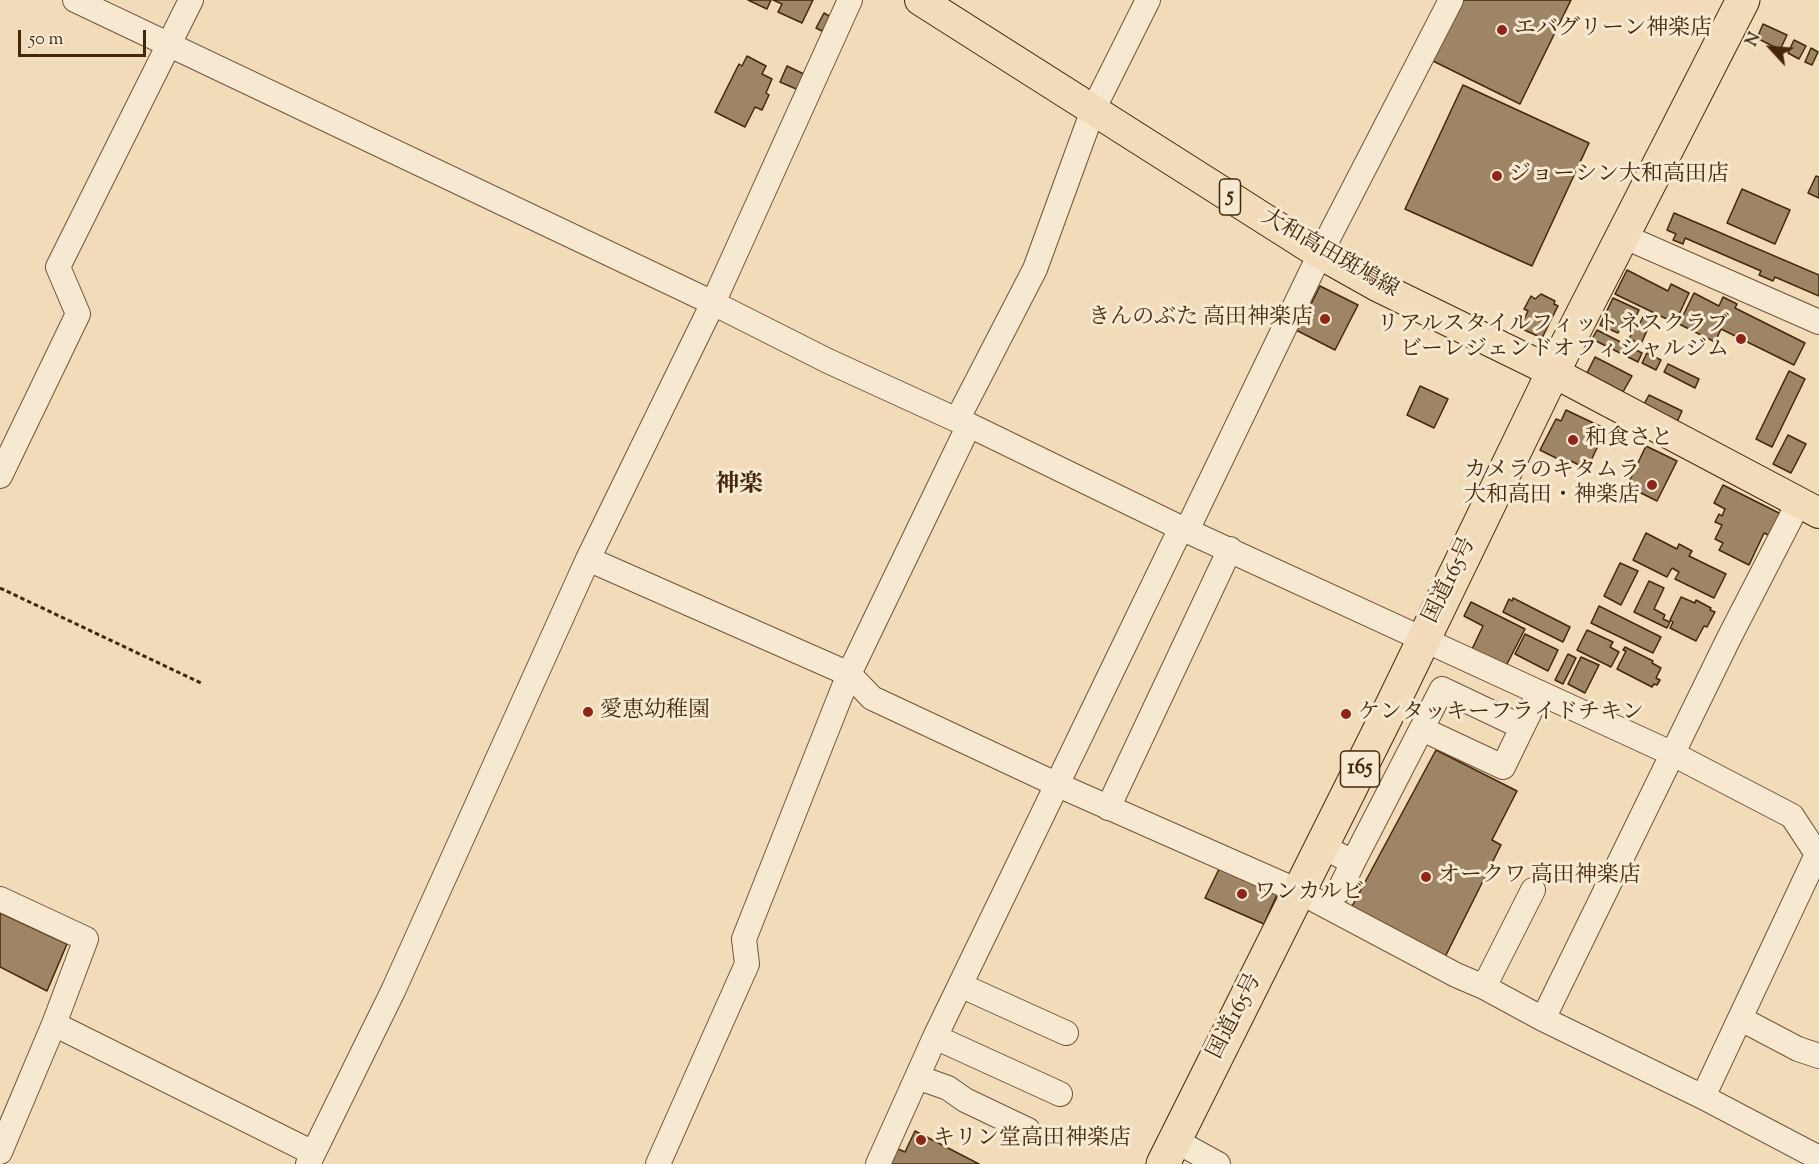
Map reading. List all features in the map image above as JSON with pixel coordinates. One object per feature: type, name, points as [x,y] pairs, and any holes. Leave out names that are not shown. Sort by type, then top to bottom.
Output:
[{"type":"highway","name":"国道165号","points":[[1168,1152],[1393,703],[1553,372],[1743,0]]},
{"type":"main road","name":"大和高田斑鳩線","points":[[921,0],[1320,254],[1377,285],[1553,372],[1809,507]]},
{"type":"street","points":[[75,0],[1184,529],[1673,754],[1792,816],[1818,852],[1703,1097]]},
{"type":"street","points":[[0,476],[78,314],[58,267],[191,0]]},
{"type":"street","points":[[54,1024],[311,1158],[393,991],[588,559],[713,303],[850,0]]},
{"type":"street","points":[[658,1164],[747,964],[744,939],[849,674],[1035,269],[1093,110],[1148,0]]},
{"type":"street","points":[[878,1164],[935,1037],[1058,785],[1320,254],[1450,0]]},
{"type":"street","points":[[1623,236],[1819,322]]},
{"type":"street","points":[[1544,1019],[1673,754],[1809,507]]},
{"type":"street","points":[[1108,807],[1230,549]]},
{"type":"street","points":[[588,559],[849,674],[872,698],[1058,785],[1298,891],[1456,975],[1703,1097],[1819,1158]]},
{"type":"street","points":[[1339,891],[1443,690],[1522,727]]},
{"type":"street","points":[[1393,703],[1424,725],[1503,766],[1539,693]]},
{"type":"street","points":[[1321,846],[1353,862]]},
{"type":"street","points":[[1484,987],[1533,890]]},
{"type":"street","points":[[0,899],[86,939],[54,1024],[0,1152]]},
{"type":"street","points":[[960,985],[1066,1033]]},
{"type":"street","points":[[1741,1019],[1819,1056]]},
{"type":"street","points":[[935,1037],[1060,1094]]},
{"type":"street","points":[[917,1077],[948,1088],[965,1100],[1028,1131]]},
{"type":"street","points":[[1168,1152],[1218,1164]]},
{"type":"path","points":[[0,588],[201,683]]},
{"type":"building","points":[[748,0],[771,0],[767,9]]},
{"type":"building","points":[[773,0],[813,0],[802,23],[778,12],[782,4]]},
{"type":"building","name":"エバグリーン神楽店","points":[[1462,0],[1571,0],[1520,104],[1433,61]]},
{"type":"building","points":[[824,13],[831,17],[824,32],[816,28]]},
{"type":"building","points":[[1763,24],[1787,35],[1780,50],[1757,38]]},
{"type":"building","points":[[1794,40],[1806,46],[1799,59],[1788,53]]},
{"type":"building","points":[[1811,48],[1818,52],[1812,65],[1805,62]]},
{"type":"building","points":[[747,56],[766,66],[762,74],[772,79],[766,93],[769,95],[762,110],[755,107],[745,127],[715,112],[739,64],[742,66]]},
{"type":"building","points":[[787,66],[808,76],[801,91],[780,82]]},
{"type":"building","name":"ジョーシン大和高田店","points":[[1463,85],[1589,143],[1532,266],[1405,209]]},
{"type":"building","points":[[1816,176],[1819,177],[1819,198],[1808,193]]},
{"type":"building","points":[[1742,189],[1790,210],[1775,244],[1727,223]]},
{"type":"building","points":[[1674,213],[1819,275],[1819,296],[1775,277],[1773,281],[1759,275],[1761,271],[1685,238],[1683,244],[1673,240],[1676,234],[1667,230]]},
{"type":"building","points":[[1627,270],[1668,291],[1671,284],[1689,293],[1675,323],[1615,294]]},
{"type":"building","name":"きんのぶた 高田神楽店","points":[[1320,286],[1358,305],[1335,350],[1294,329],[1305,306],[1309,308]]},
{"type":"building","points":[[1694,293],[1719,306],[1723,297],[1737,304],[1735,308],[1805,343],[1794,365],[1721,329],[1715,342],[1679,324]]},
{"type":"building","points":[[1541,294],[1555,301],[1554,304],[1558,306],[1542,338],[1520,328],[1528,311],[1524,309],[1531,296],[1535,299]]},
{"type":"building","points":[[1613,298],[1639,310],[1634,321],[1626,317],[1618,333],[1600,325]]},
{"type":"building","points":[[1645,313],[1653,317],[1641,344],[1629,339],[1636,324],[1639,325]]},
{"type":"building","points":[[1597,330],[1642,353],[1638,362],[1592,339]]},
{"type":"building","points":[[1647,353],[1661,360],[1656,370],[1642,363]]},
{"type":"building","points":[[1595,357],[1632,376],[1623,392],[1587,373]]},
{"type":"building","points":[[1668,364],[1699,379],[1695,388],[1664,372]]},
{"type":"building","points":[[1789,371],[1805,379],[1772,447],[1756,439]]},
{"type":"building","points":[[1420,386],[1448,399],[1434,428],[1407,415]]},
{"type":"building","points":[[1649,395],[1682,411],[1677,422],[1643,406]]},
{"type":"building","name":"和食さと","points":[[1566,410],[1606,429],[1587,469],[1571,461],[1570,465],[1540,450],[1556,419],[1561,421]]},
{"type":"building","points":[[1788,435],[1806,444],[1791,473],[1773,464]]},
{"type":"building","points":[[1646,446],[1677,461],[1657,501],[1627,486]]},
{"type":"building","points":[[1723,485],[1781,514],[1770,536],[1764,533],[1749,565],[1719,550],[1723,543],[1715,539],[1722,525],[1715,522],[1719,514],[1722,516],[1725,509],[1714,503]]},
{"type":"building","points":[[1646,533],[1677,549],[1679,544],[1692,551],[1689,556],[1726,574],[1714,598],[1675,579],[1679,572],[1672,568],[1667,577],[1633,560]]},
{"type":"building","points":[[1620,563],[1638,571],[1621,605],[1604,596]]},
{"type":"building","points":[[1649,581],[1664,588],[1654,609],[1665,615],[1663,619],[1670,622],[1667,628],[1634,612]]},
{"type":"building","points":[[1681,597],[1695,603],[1696,600],[1715,612],[1696,641],[1670,628],[1673,622],[1670,620]]},
{"type":"building","points":[[1513,598],[1570,627],[1563,642],[1503,612],[1509,599],[1512,601]]},
{"type":"building","points":[[1471,602],[1525,629],[1506,666],[1472,649],[1483,626],[1464,616]]},
{"type":"building","points":[[1599,606],[1661,637],[1653,653],[1591,623]]},
{"type":"building","points":[[1587,630],[1613,642],[1610,647],[1619,652],[1611,667],[1577,650]]},
{"type":"building","points":[[1525,634],[1558,650],[1548,671],[1515,654]]},
{"type":"building","points":[[1625,647],[1653,661],[1652,663],[1661,668],[1656,678],[1660,680],[1657,685],[1654,684],[1652,687],[1617,669],[1626,651],[1623,650]]},
{"type":"building","points":[[1568,654],[1576,658],[1563,684],[1555,680]]},
{"type":"building","points":[[1581,657],[1599,665],[1585,693],[1568,684]]},
{"type":"building","name":"オークワ 高田神楽店","points":[[1436,750],[1517,791],[1492,840],[1501,845],[1444,959],[1350,910]]},
{"type":"building","name":"ワンカルビ","points":[[1221,865],[1279,890],[1264,924],[1205,898]]},
{"type":"building","points":[[0,913],[67,944],[47,991],[0,967]]},
{"type":"building","name":"キリン堂高田神楽店","points":[[915,1131],[979,1164],[888,1164],[896,1148],[905,1152]]},
{"type":"place","name":"エバグリーン神楽店","points":[[1502,30]]},
{"type":"place","name":"ジョーシン大和高田店","points":[[1497,176]]},
{"type":"place","name":"きんのぶた 高田神楽店","points":[[1325,319]]},
{"type":"place","name":"リアルスタイルフィットネスクラブ ビーレジェンドオフィシャルジム","points":[[1741,339]]},
{"type":"place","name":"和食さと","points":[[1573,440]]},
{"type":"place","name":"カメラのキタムラ 大和高田・神楽店","points":[[1652,485]]},
{"type":"place","name":"愛恵幼稚園","points":[[588,712]]},
{"type":"place","name":"ケンタッキーフライドチキン","points":[[1346,714]]},
{"type":"place","name":"オークワ 高田神楽店","points":[[1426,877]]},
{"type":"place","name":"ワンカルビ","points":[[1242,894]]},
{"type":"place","name":"キリン堂高田神楽店","points":[[921,1140]]},
{"type":"district","name":"神楽","points":[[739,487]]}]
